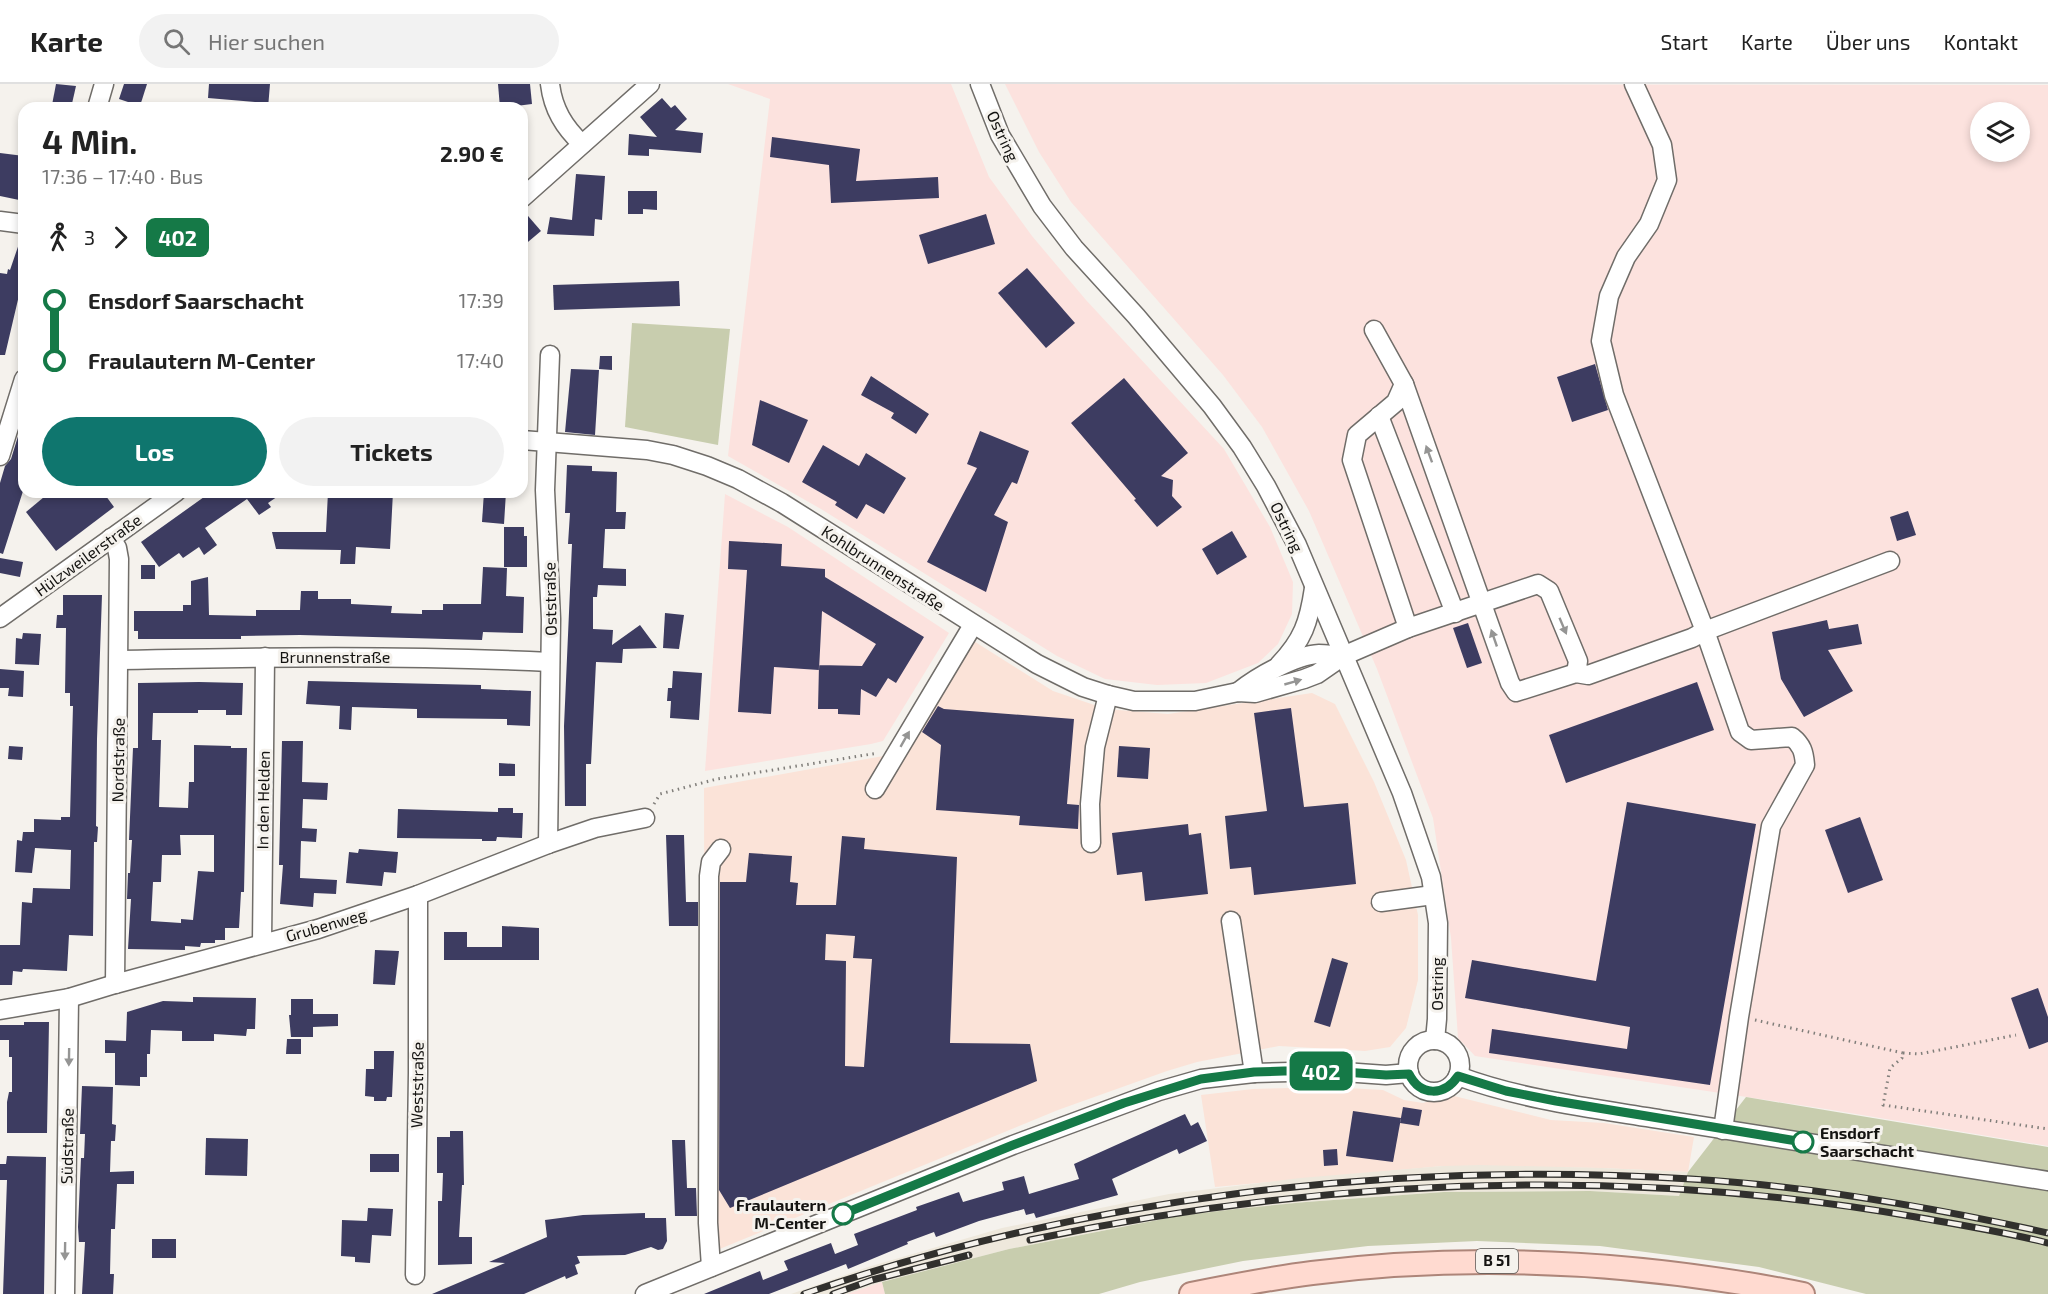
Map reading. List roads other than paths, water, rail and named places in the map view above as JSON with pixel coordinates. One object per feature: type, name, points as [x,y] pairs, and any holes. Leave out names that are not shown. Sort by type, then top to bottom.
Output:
[{"type":"main road","name":"B 51","points":[[1191,1294],[1310,1273],[1354,1268],[1489,1261],[1552,1262],[1621,1267],[1741,1282],[1803,1294]]},
{"type":"street","points":[[99,102],[104,84]]},
{"type":"street","points":[[550,84],[552,99],[560,118],[569,132],[582,144]]},
{"type":"street","points":[[528,193],[650,84]]},
{"type":"street","name":"Ostring","points":[[980,84],[1000,135],[1042,206],[1074,248],[1186,373],[1242,447],[1266,486],[1297,545],[1406,802],[1431,878],[1437,923],[1435,1040]]},
{"type":"street","points":[[1634,84],[1662,145],[1667,180],[1649,224],[1626,256],[1610,296],[1601,341],[1614,395],[1705,632],[1740,732],[1751,740],[1792,737],[1800,743],[1805,765],[1771,826],[1739,1017],[1723,1130]]},
{"type":"street","points":[[0,221],[18,223]]},
{"type":"street","points":[[1374,330],[1404,384],[1510,683],[1516,692],[1576,673],[1588,675],[1692,638],[1890,561]]},
{"type":"street","name":"Oststraße","points":[[548,844],[551,618],[546,522],[546,442],[550,355]]},
{"type":"street","points":[[1404,384],[1396,402],[1357,435],[1352,460],[1408,628]]},
{"type":"street","points":[[0,456],[18,398]]},
{"type":"street","points":[[1379,416],[1455,613]]},
{"type":"street","name":"Kohlbrunnenstraße","points":[[528,440],[647,450],[673,455],[738,479],[782,503],[973,625],[1054,673],[1107,696],[1164,703],[1194,702],[1238,692],[1255,693],[1310,677],[1343,656]]},
{"type":"street","name":"Hülzweilerstraße","points":[[0,618],[168,498]]},
{"type":"street","name":"Nordstraße","points":[[111,538],[117,548],[119,559],[115,984]]},
{"type":"street","points":[[1343,656],[1408,628],[1538,584],[1549,591],[1578,661],[1576,673]]},
{"type":"street","name":"Kohlbrunnenstraße","points":[[1274,670],[1292,652],[1304,633],[1310,615],[1314,586]]},
{"type":"street","points":[[875,789],[973,625]]},
{"type":"street","name":"Kohlbrunnenstraße","points":[[1238,692],[1251,681],[1304,657],[1318,654],[1343,656]]},
{"type":"street","name":"In den Helden","points":[[262,943],[265,657]]},
{"type":"street","name":"Brunnenstraße","points":[[119,660],[405,657],[550,662]]},
{"type":"street","points":[[1090,843],[1090,804],[1095,747],[1107,696]]},
{"type":"street","name":"Grubenweg","points":[[0,1010],[69,998],[364,915],[548,844],[595,828],[645,818]]},
{"type":"street","points":[[711,1267],[708,1223],[709,876],[711,862],[721,849]]},
{"type":"street","name":"Weststraße","points":[[415,1275],[418,895]]},
{"type":"street","points":[[1381,902],[1434,895]]},
{"type":"street","points":[[1231,921],[1254,1072]]},
{"type":"street","name":"Südstraße","points":[[65,1294],[69,998]]},
{"type":"street","points":[[1435,1040],[1443,1041],[1456,1052],[1460,1068],[1458,1076],[1447,1088],[1431,1092],[1417,1086],[1409,1074],[1409,1057],[1413,1050],[1427,1041],[1435,1040]]},
{"type":"street","points":[[645,1294],[1013,1145],[1124,1103],[1201,1079],[1254,1072],[1330,1071],[1386,1075],[1409,1074]]},
{"type":"street","points":[[1458,1076],[1506,1091],[1723,1130],[2048,1180]]},
{"type":"railway","points":[[804,1294],[910,1260],[1019,1232],[1130,1210],[1242,1193],[1354,1181],[1467,1175],[1579,1175],[1736,1182],[1871,1199],[2048,1233]]},
{"type":"railway","points":[[1030,1240],[1141,1219],[1251,1203],[1362,1192],[1472,1186],[1583,1185],[1694,1190],[1805,1201],[1916,1217],[2048,1243]]},
{"type":"railway","points":[[833,1294],[872,1280],[969,1255]]},
{"type":"place","name":"Ensdorf Saarschacht","points":[[1803,1142]]},
{"type":"place","name":"Fraulautern M-Center","points":[[843,1214]]}]
